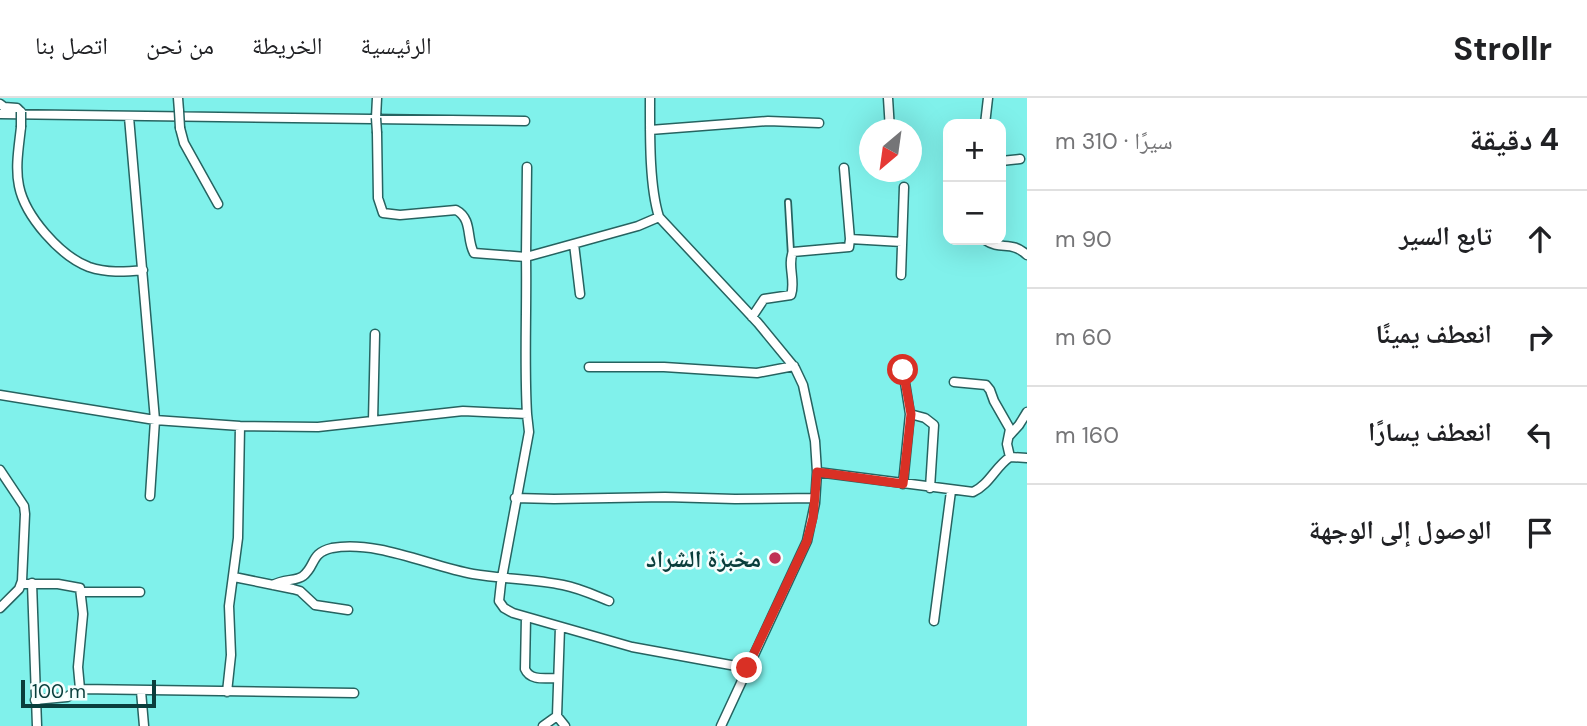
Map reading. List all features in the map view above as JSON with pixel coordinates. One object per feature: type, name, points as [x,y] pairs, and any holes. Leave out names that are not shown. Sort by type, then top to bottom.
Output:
[{"type":"street","points":[[178,98],[184,143],[218,204]]},
{"type":"street","points":[[377,98],[378,198],[383,212],[390,215],[456,209],[465,215],[474,253],[526,257],[638,226],[658,213]]},
{"type":"street","points":[[650,98],[654,191],[658,213],[754,314],[794,366],[808,404],[815,441],[817,472],[811,529],[802,555],[721,726]]},
{"type":"street","points":[[888,98],[889,119]]},
{"type":"street","points":[[986,119],[988,98]]},
{"type":"street","points":[[0,101],[4,107],[17,108],[21,112],[17,172],[20,190],[37,223],[68,256],[89,267],[114,272],[143,270]]},
{"type":"street","points":[[0,114],[524,121]]},
{"type":"street","points":[[129,117],[155,420],[150,496]]},
{"type":"street","points":[[650,130],[768,121],[819,123]]},
{"type":"street","points":[[1006,161],[1020,159]]},
{"type":"street","points":[[527,167],[525,377],[529,432],[502,577],[499,601],[501,606],[507,611],[526,617],[632,647],[747,668]]},
{"type":"street","points":[[754,314],[764,299],[791,295],[791,255],[797,251],[846,249],[850,244],[844,168]]},
{"type":"street","points":[[901,275],[904,187]]},
{"type":"street","points":[[850,239],[902,242]]},
{"type":"street","points":[[574,244],[580,294]]},
{"type":"street","points":[[1000,245],[1017,247],[1027,255]]},
{"type":"street","points":[[373,421],[375,334]]},
{"type":"street","points":[[589,368],[664,367],[757,373],[794,366]]},
{"type":"street","points":[[903,370],[911,414],[903,484]]},
{"type":"street","points":[[954,382],[973,382],[986,385],[990,390],[993,401],[1008,423],[1007,450],[1010,457]]},
{"type":"street","points":[[0,395],[155,420],[240,426],[318,427],[463,411],[527,414]]},
{"type":"street","points":[[1009,436],[1027,412]]},
{"type":"street","points":[[911,414],[925,418],[934,425],[930,488]]},
{"type":"street","points":[[227,692],[231,655],[229,606],[234,577],[240,426]]},
{"type":"street","points":[[817,472],[973,492],[988,483],[1010,457],[1027,458]]},
{"type":"street","points":[[0,470],[24,506],[21,584],[0,608]]},
{"type":"street","points":[[934,621],[951,491]]},
{"type":"street","points":[[515,498],[815,498]]},
{"type":"street","points":[[273,585],[282,580],[305,576],[314,558],[321,552],[347,547],[394,553],[474,574],[564,585],[609,601]]},
{"type":"street","points":[[234,577],[300,591],[315,605],[348,610]]},
{"type":"street","points":[[32,583],[37,726]]},
{"type":"street","points":[[21,584],[76,586],[82,592],[140,592]]},
{"type":"street","points":[[80,689],[78,667],[82,592]]},
{"type":"street","points":[[526,617],[527,674],[532,678],[557,678]]},
{"type":"street","points":[[560,627],[557,716],[565,726]]},
{"type":"street","points":[[35,700],[66,697],[80,689],[354,693]]},
{"type":"street","points":[[141,691],[144,726]]},
{"type":"street","points":[[543,726],[557,716]]},
{"type":"lane","points":[[788,202],[791,255]]},
{"type":"place","name":"مخبزة الشراد","points":[[775,558]]},
{"type":"route","points":[[747,668],[807,541],[813,518],[817,472],[903,484],[911,414],[904,389],[903,370]]}]
